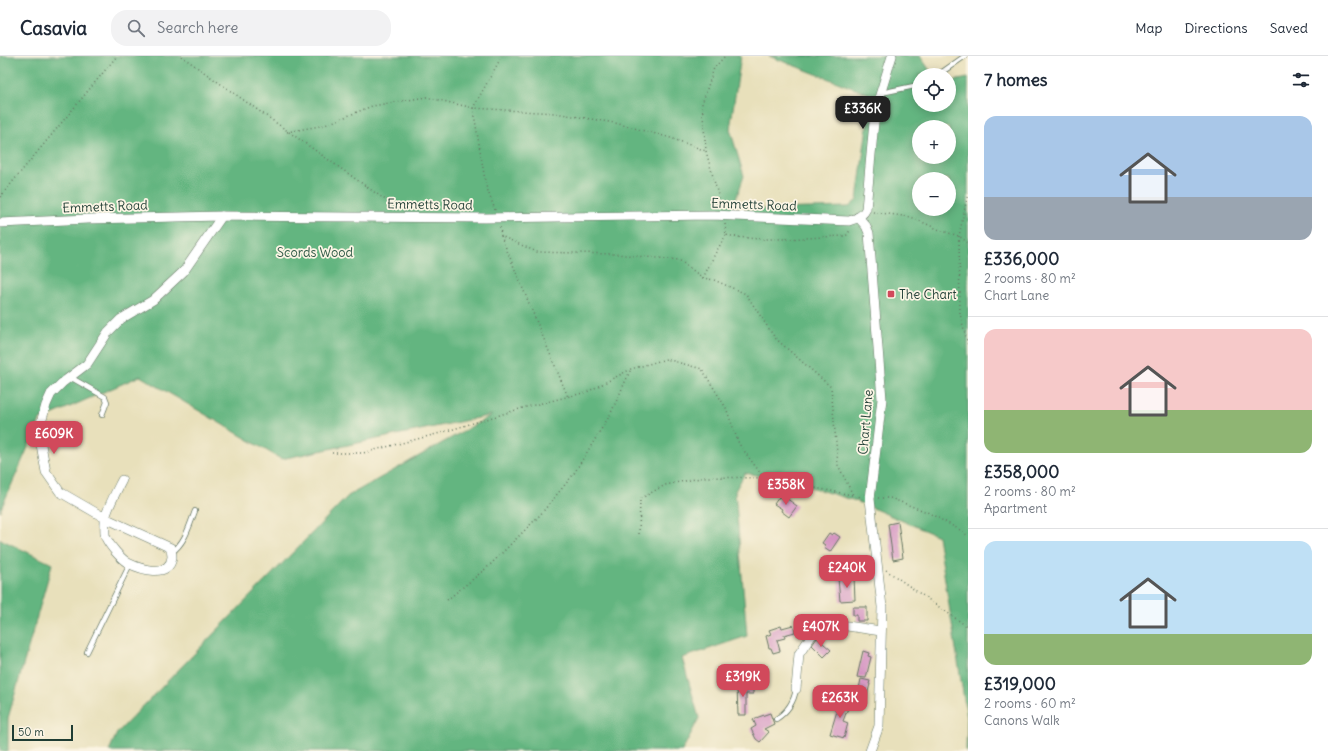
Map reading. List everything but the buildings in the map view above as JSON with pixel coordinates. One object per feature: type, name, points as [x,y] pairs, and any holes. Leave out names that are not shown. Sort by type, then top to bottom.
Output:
[{"type":"street","points":[[858,217],[864,213],[868,201],[875,111],[892,56]]},
{"type":"street","name":"Emmetts Road","points":[[0,223],[88,218],[222,216],[498,218],[723,215],[849,221],[858,217]]},
{"type":"street","points":[[122,480],[105,518],[105,537],[116,551],[130,564],[152,571],[162,570],[168,565],[172,558],[171,548],[105,518],[60,492],[46,472],[40,439],[41,423],[46,404],[51,394],[70,377],[88,364],[108,332],[122,320],[153,300],[184,271],[222,216]]},
{"type":"street","name":"Chart Lane","points":[[858,217],[866,226],[869,233],[882,399],[870,498],[876,564],[882,607],[879,726],[870,751]]},
{"type":"street","points":[[796,689],[800,654],[818,626],[828,623],[881,631]]},
{"type":"lane","points":[[948,68],[965,56]]},
{"type":"lane","points":[[880,93],[912,86]]},
{"type":"lane","points":[[70,377],[105,397],[107,402],[102,415]]},
{"type":"lane","points":[[171,553],[179,548],[183,542],[195,511]]},
{"type":"lane","points":[[87,652],[130,564]]},
{"type":"lane","points":[[776,719],[785,713],[792,701],[796,689]]},
{"type":"path","points":[[0,197],[117,56]]},
{"type":"path","points":[[181,56],[397,208]]},
{"type":"path","points":[[502,56],[473,108],[486,186],[498,218],[501,236],[568,397]]},
{"type":"path","points":[[703,278],[726,235],[723,215],[706,151],[702,104],[714,68],[724,56]]},
{"type":"path","points":[[287,132],[325,125],[372,106],[426,97],[473,108],[555,113],[615,123],[671,138],[706,151]]},
{"type":"path","points":[[968,193],[959,236],[960,314],[968,345]]},
{"type":"path","points":[[870,211],[911,217],[942,231],[959,236],[968,243]]},
{"type":"path","points":[[726,235],[768,240],[846,236],[858,217]]},
{"type":"path","points":[[501,236],[537,252],[615,254],[679,260],[703,278],[714,280],[746,294],[775,338],[831,387],[838,465],[853,495],[764,478],[705,477],[665,485],[640,498],[639,534]]},
{"type":"path","points":[[332,453],[363,453],[437,434],[526,406],[587,392],[631,369],[666,359],[702,369],[726,408],[739,444],[764,478]]},
{"type":"path","points":[[447,600],[489,566],[520,536],[540,515],[573,475],[610,415],[631,369]]},
{"type":"path","points":[[870,498],[890,498],[927,512],[962,531],[968,536]]},
{"type":"path","points":[[876,564],[968,627]]},
{"type":"green space","name":"Scords Wood","points":[[0,56],[741,56],[730,129],[744,176],[732,210],[849,207],[857,200],[869,112],[874,96],[769,56],[920,56],[928,68],[912,68],[912,112],[956,112],[956,81],[968,78],[968,751],[966,751],[967,718],[938,536],[856,501],[797,483],[745,473],[735,491],[747,636],[682,658],[699,718],[682,751],[109,751],[117,733],[348,496],[492,415],[281,459],[140,376],[40,420],[0,511]]},
{"type":"green space","points":[[0,539],[52,564],[8,718],[8,751],[0,751]]},
{"type":"place","name":"The Chart","points":[[891,294]]}]
